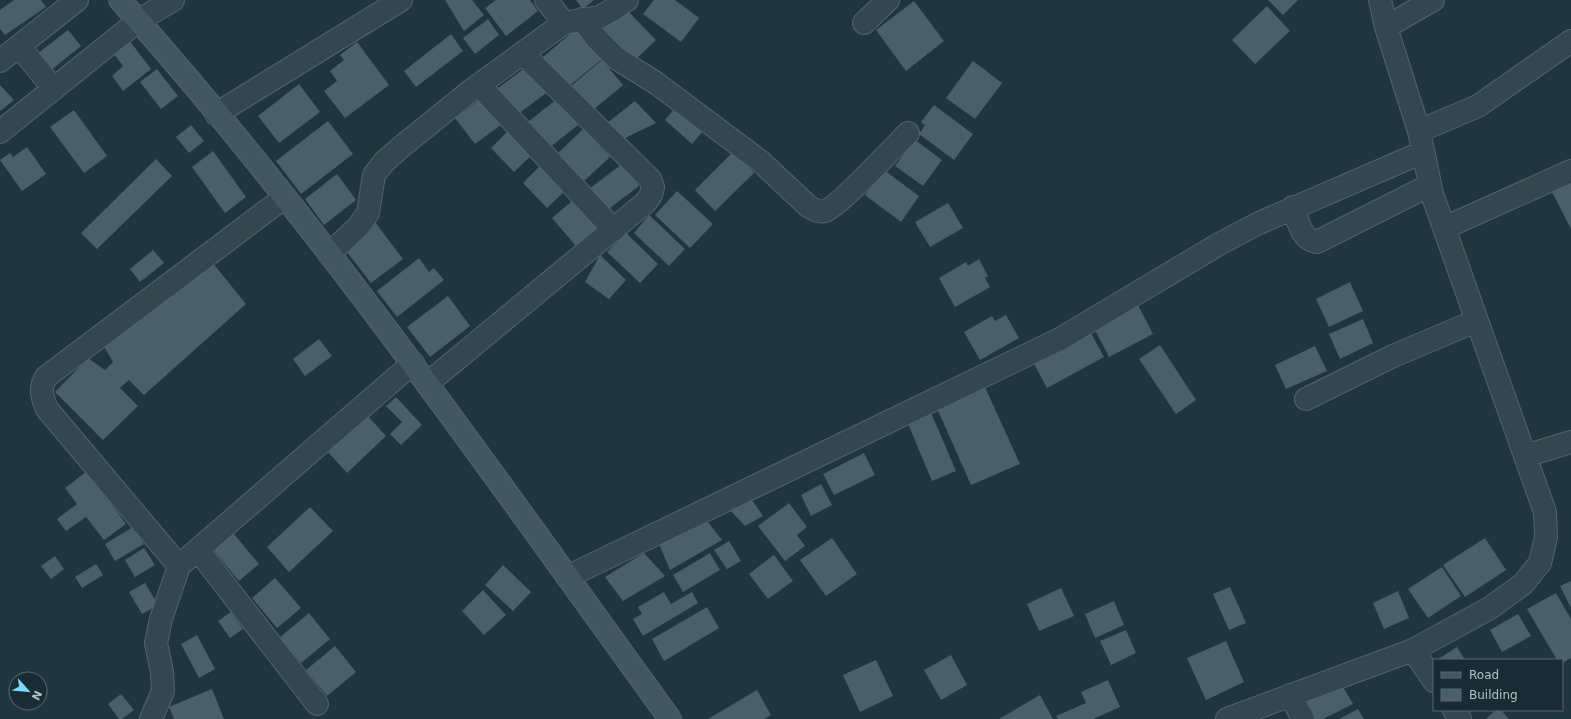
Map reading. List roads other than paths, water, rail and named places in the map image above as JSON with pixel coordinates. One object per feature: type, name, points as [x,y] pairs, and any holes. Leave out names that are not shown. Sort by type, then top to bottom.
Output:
[{"type":"main road","points":[[120,0],[285,197],[413,363],[670,719]]},
{"type":"street","points":[[0,61],[77,0]]},
{"type":"street","points":[[0,132],[138,21],[173,0]]},
{"type":"street","points":[[216,114],[401,0]]},
{"type":"street","points":[[546,0],[597,39],[616,58],[656,83],[760,161],[808,206],[816,211],[825,211],[843,198],[908,133]]},
{"type":"street","points":[[329,254],[358,227],[368,213],[374,175],[384,162],[479,85],[522,53],[573,21],[599,17],[614,9],[626,0]]},
{"type":"street","points":[[864,23],[888,0]]},
{"type":"street","points":[[1227,719],[1414,650],[1490,608],[1524,584],[1540,562],[1546,537],[1545,512],[1476,321],[1430,185],[1421,141],[1386,27],[1380,0]]},
{"type":"street","points":[[1386,27],[1433,0]]},
{"type":"street","points":[[567,577],[1060,339],[1221,243],[1421,141],[1478,106],[1571,41]]},
{"type":"street","points":[[19,46],[54,89]]},
{"type":"street","points":[[428,384],[614,230],[645,203],[651,195],[653,187],[650,180],[522,53]]},
{"type":"street","points":[[479,85],[614,230]]},
{"type":"street","points":[[1444,228],[1571,171]]},
{"type":"street","points":[[1293,207],[1303,234],[1310,241],[1317,242],[1430,185]]},
{"type":"street","points":[[179,566],[47,409],[41,396],[42,385],[46,376],[285,197]]},
{"type":"street","points":[[1306,399],[1393,356],[1476,321]]},
{"type":"street","points":[[151,719],[163,691],[162,672],[156,643],[160,620],[179,566],[413,363]]},
{"type":"street","points":[[1525,456],[1571,442]]},
{"type":"street","points":[[198,550],[317,704]]},
{"type":"street","points":[[1414,650],[1433,679]]},
{"type":"street","points":[[1290,695],[1303,719]]}]
